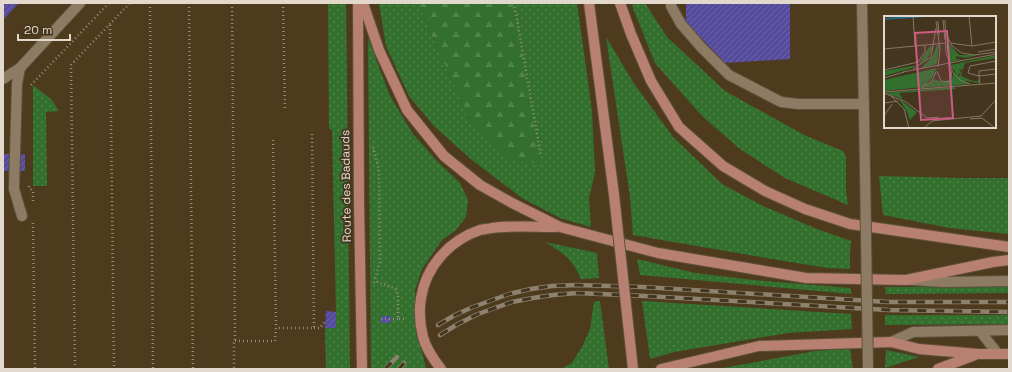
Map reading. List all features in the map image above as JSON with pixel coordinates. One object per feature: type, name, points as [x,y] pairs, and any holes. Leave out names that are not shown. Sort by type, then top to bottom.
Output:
[{"type":"main road","name":"Route des Badauds","points":[[358,3],[362,369]]},
{"type":"main road","points":[[363,3],[379,50],[407,110],[444,156],[480,185],[560,227],[658,253],[806,278],[906,280],[1009,260]]},
{"type":"main road","points":[[589,3],[614,195],[633,369]]},
{"type":"main road","points":[[620,3],[631,34],[651,81],[680,127],[723,166],[765,192],[805,209],[850,224],[1009,247]]},
{"type":"main road","points":[[441,369],[433,359],[423,338],[420,318],[420,298],[427,277],[433,266],[444,252],[460,239],[481,230],[504,226],[560,227]]},
{"type":"main road","points":[[661,369],[759,346],[891,342],[919,349],[978,354],[1009,354]]},
{"type":"main road","points":[[938,369],[978,354]]},
{"type":"street","points":[[3,79],[20,68],[80,3]]},
{"type":"street","points":[[671,3],[671,6],[681,24],[701,47],[729,75],[736,79],[781,102],[798,104],[864,104]]},
{"type":"street","points":[[862,3],[868,369]]},
{"type":"street","points":[[20,68],[17,84],[14,190],[22,216]]},
{"type":"street","points":[[906,280],[944,282],[1009,280]]},
{"type":"street","points":[[891,342],[913,332],[1009,330]]},
{"type":"street","points":[[980,331],[998,354]]},
{"type":"path","points":[[30,85],[109,3]]},
{"type":"path","points":[[75,369],[71,65],[130,3]]},
{"type":"path","points":[[150,3],[154,369]]},
{"type":"path","points":[[189,3],[193,369]]},
{"type":"path","points":[[232,3],[234,369]]},
{"type":"path","points":[[283,3],[284,109]]},
{"type":"path","points":[[514,3],[541,156]]},
{"type":"path","points":[[110,24],[114,369]]},
{"type":"path","points":[[312,133],[314,328]]},
{"type":"path","points":[[235,341],[275,341],[273,140]]},
{"type":"path","points":[[372,142],[379,170],[380,262],[375,281]]},
{"type":"path","points":[[29,180],[29,188],[33,191],[33,206]]},
{"type":"path","points":[[33,220],[35,369]]},
{"type":"path","points":[[380,283],[396,289]]},
{"type":"path","points":[[381,319],[398,319]]},
{"type":"path","points":[[276,328],[320,328],[326,320]]},
{"type":"shaded area","points":[[3,3],[1009,3],[1009,369],[3,369]]},
{"type":"green space","points":[[328,3],[346,3],[350,369],[326,369],[325,328],[336,328],[332,130],[329,129]]},
{"type":"green space","points":[[379,3],[424,3],[419,6],[472,126],[509,3],[577,3],[592,111],[595,172],[589,198],[591,227],[560,218],[522,198],[472,160],[434,126],[409,96],[386,46]]},
{"type":"green space","points":[[424,3],[513,3],[540,164],[511,161],[472,126],[419,6]]},
{"type":"green space","points":[[631,3],[645,3],[667,37],[725,91],[804,135],[843,151],[846,156],[846,191],[848,205],[785,178],[740,149],[702,116],[655,63]]},
{"type":"green space","points":[[606,37],[633,82],[673,137],[722,184],[763,206],[817,229],[851,241],[850,269],[828,268],[633,235],[630,197]]},
{"type":"green space","points":[[368,38],[390,96],[413,134],[437,161],[460,183],[468,200],[466,217],[456,230],[442,240],[422,269],[415,290],[416,330],[426,368],[428,369],[371,369]]},
{"type":"green space","points":[[33,85],[51,99],[59,111],[46,112],[47,186],[33,186]]},
{"type":"green space","points":[[879,176],[1009,178],[1009,234],[950,228],[883,215]]},
{"type":"green space","points":[[545,242],[597,253],[599,278],[581,279],[570,261],[557,249]]},
{"type":"green space","points":[[637,259],[695,273],[753,280],[850,288],[852,294],[640,275]]},
{"type":"green space","points":[[885,287],[1009,287],[1009,293],[886,294]]},
{"type":"green space","points":[[600,301],[609,369],[561,369],[572,363],[582,347],[590,329],[594,302]]},
{"type":"green space","points":[[642,301],[851,314],[852,329],[788,333],[674,352],[650,359]]},
{"type":"green space","points":[[885,315],[1009,315],[1009,324],[885,325]]},
{"type":"green space","points":[[850,349],[853,369],[718,369],[815,351]]},
{"type":"green space","points":[[886,350],[919,357],[885,368]]},
{"type":"building","points":[[3,3],[19,3],[3,20]]},
{"type":"building","points":[[686,3],[790,3],[790,59],[725,63],[686,22]]},
{"type":"building","points":[[3,154],[25,154],[25,171],[3,171]]},
{"type":"building","points":[[326,311],[336,312],[336,328],[325,328]]},
{"type":"building","points":[[381,316],[391,316],[391,323],[381,323]]},
{"type":"railway","points":[[438,325],[473,307],[509,294],[552,286],[577,285],[643,287],[888,302],[1009,302]]},
{"type":"railway","points":[[440,335],[478,314],[512,302],[553,295],[577,293],[888,310],[1009,312]]},
{"type":"railway","points":[[385,369],[397,357]]},
{"type":"railway","points":[[399,369],[404,363]]}]
